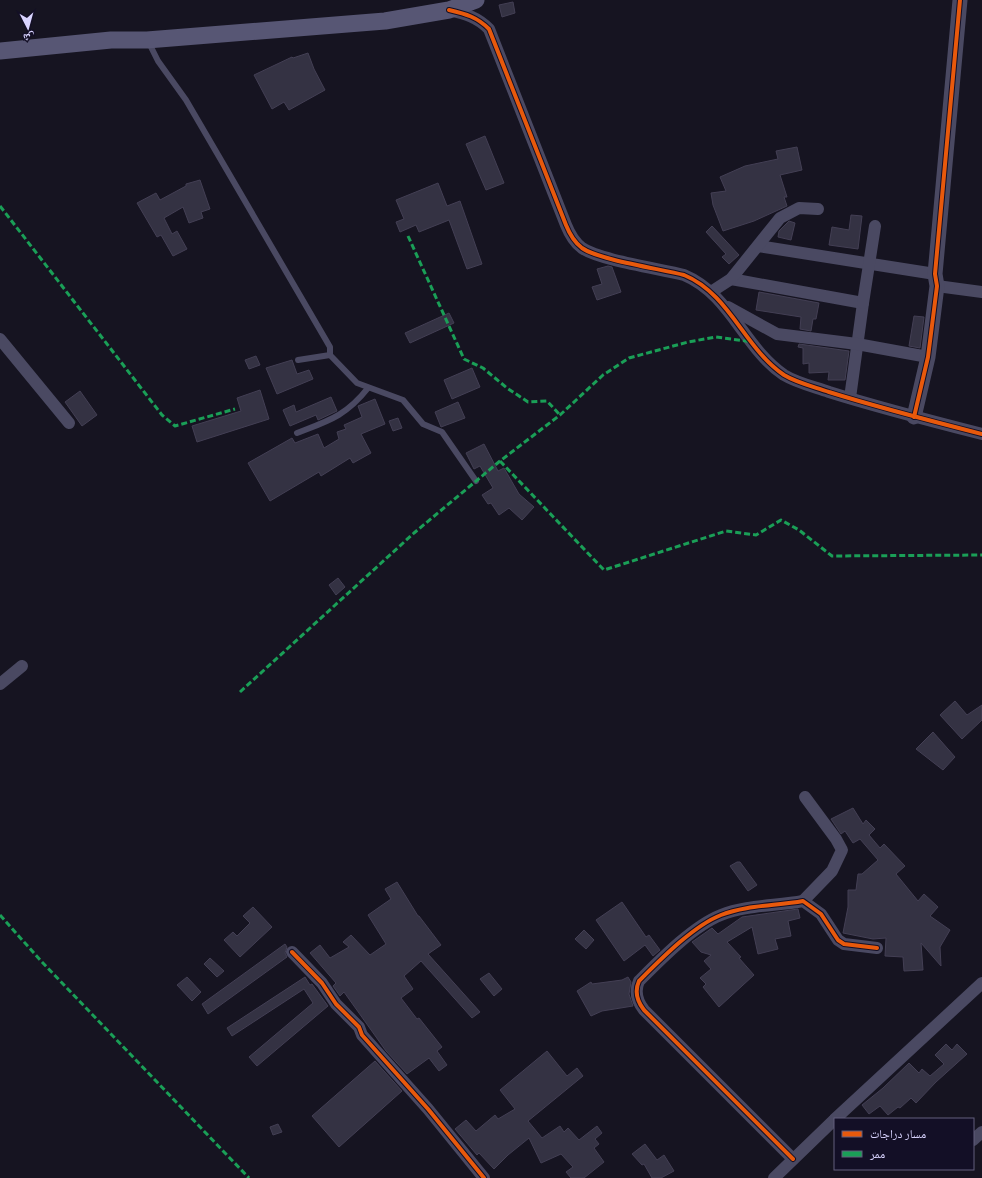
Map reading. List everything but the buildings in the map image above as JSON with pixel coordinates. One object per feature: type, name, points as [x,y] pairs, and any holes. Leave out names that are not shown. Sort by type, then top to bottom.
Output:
[{"type":"main road","points":[[0,51],[111,40],[147,40],[385,21],[449,10],[476,0]]},
{"type":"street","points":[[914,417],[928,357],[960,0]]},
{"type":"street","points":[[449,10],[471,15],[481,21],[489,29],[572,238],[583,248],[597,254],[695,279],[711,292],[769,363],[785,376],[850,398],[914,417],[982,434]]},
{"type":"street","points":[[711,292],[731,279],[780,218],[798,208],[818,210]]},
{"type":"street","points":[[850,398],[875,226]]},
{"type":"street","points":[[758,246],[870,264],[982,292]]},
{"type":"street","points":[[731,279],[864,303]]},
{"type":"street","points":[[723,305],[777,334],[857,344],[928,357]]},
{"type":"street","points":[[0,339],[69,423]]},
{"type":"street","points":[[0,684],[22,666]]},
{"type":"street","points":[[803,902],[832,871],[842,850],[836,839],[805,797]]},
{"type":"street","points":[[793,1159],[644,1010],[640,1005],[636,993],[639,981],[677,944],[720,915],[755,907],[803,902],[821,914],[838,940],[844,944],[876,948]]},
{"type":"street","points":[[292,952],[322,983],[336,1004],[428,1109],[484,1178]]},
{"type":"street","points":[[841,1117],[982,982]]},
{"type":"street","points":[[774,1178],[834,1123]]},
{"type":"street","points":[[974,1139],[982,1132]]},
{"type":"lane","points":[[147,40],[158,61],[186,100],[330,347],[330,355],[357,383],[403,400],[423,424],[442,432],[476,481]]},
{"type":"lane","points":[[298,360],[330,355]]},
{"type":"lane","points":[[296,433],[334,419],[356,403],[368,388]]},
{"type":"marked path","points":[[0,206],[162,415],[175,426],[235,409]]},
{"type":"marked path","points":[[408,236],[464,359],[483,368],[507,388],[528,402],[547,401],[560,415]]},
{"type":"marked path","points":[[240,692],[414,533],[500,461],[560,415],[603,375],[629,358],[688,342],[716,337],[753,342]]},
{"type":"marked path","points":[[500,461],[604,570],[726,531],[756,535],[781,520],[799,530],[832,556],[982,555]]},
{"type":"marked path","points":[[0,915],[41,961],[249,1178]]},
{"type":"cycle path","points":[[914,417],[928,357],[937,286],[935,274],[960,0]]},
{"type":"cycle path","points":[[449,10],[471,16],[489,29],[568,229],[574,241],[579,246],[590,252],[616,260],[684,275],[700,284],[725,308],[758,351],[770,364],[789,378],[829,392],[982,434]]},
{"type":"cycle path","points":[[793,1159],[644,1010],[637,996],[637,985],[639,981],[677,944],[699,927],[721,915],[751,907],[803,901],[821,914],[838,940],[844,944],[877,948]]},
{"type":"cycle path","points":[[292,952],[322,983],[336,1004],[359,1027],[362,1035],[428,1109],[484,1178]]}]
